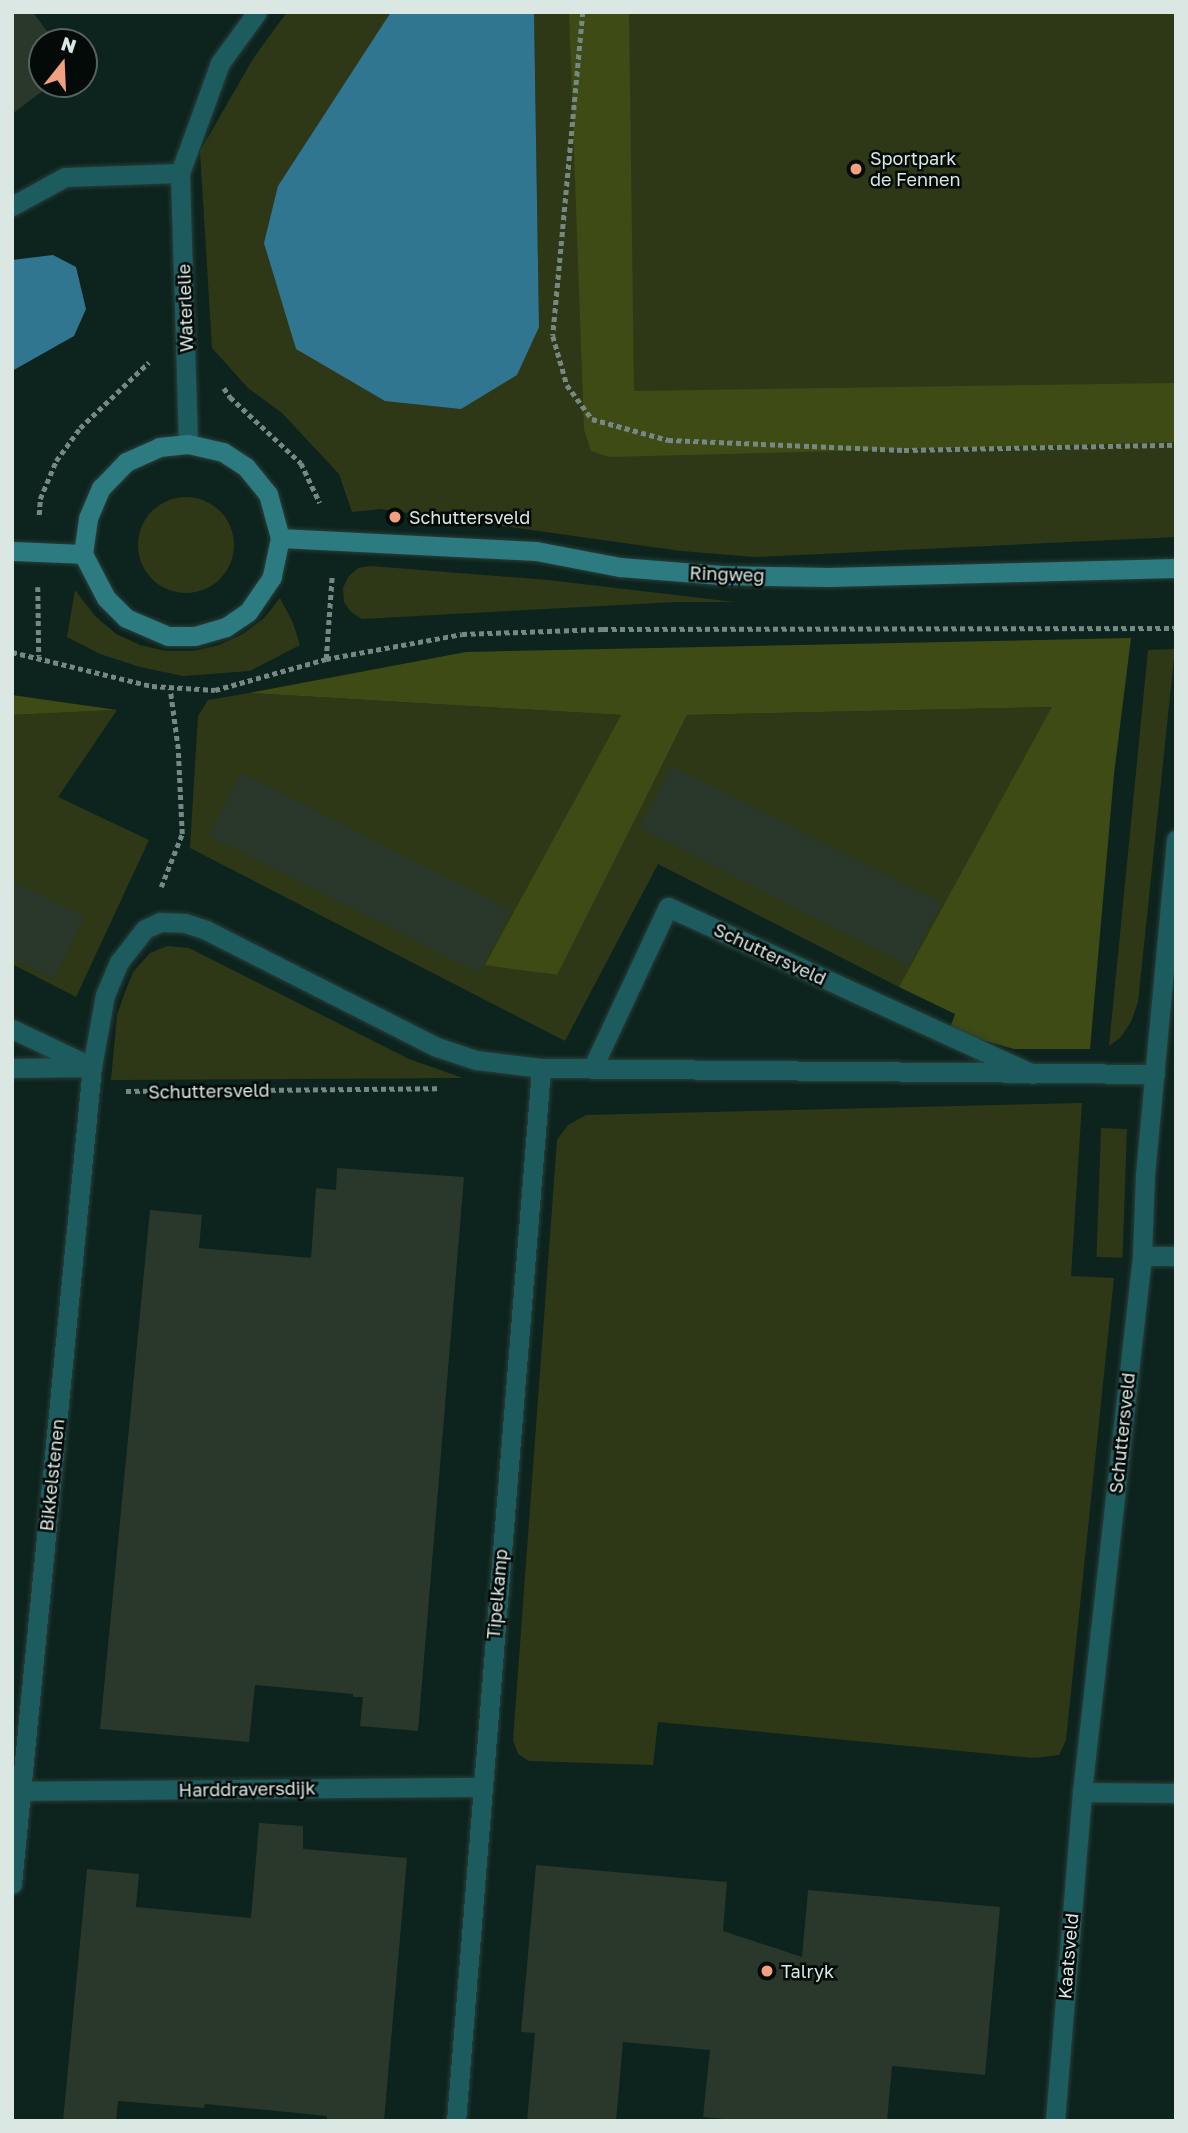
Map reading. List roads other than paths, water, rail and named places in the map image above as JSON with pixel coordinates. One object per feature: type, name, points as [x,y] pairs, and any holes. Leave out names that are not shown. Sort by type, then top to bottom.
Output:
[{"type":"main road","points":[[188,444],[223,452],[246,467],[268,494],[280,538],[272,577],[248,612],[226,626],[195,636],[168,636],[126,618],[106,598],[83,554],[88,518],[101,488],[126,462],[159,446],[188,444]]},
{"type":"main road","name":"Ringweg","points":[[280,538],[536,551],[620,567],[721,575],[910,576],[1176,568]]},
{"type":"main road","points":[[12,551],[83,554]]},
{"type":"street","name":"Waterlelie","points":[[188,444],[180,173],[220,63],[257,12]]},
{"type":"street","points":[[12,206],[65,177],[180,173]]},
{"type":"street","name":"Schuttersveld","points":[[1082,1792],[1142,1256],[1176,839]]},
{"type":"street","name":"Schuttersveld","points":[[592,1069],[668,907],[1035,1074]]},
{"type":"street","name":"Schuttersveld","points":[[92,1067],[104,995],[119,962],[145,929],[160,922],[185,923],[206,930],[437,1047],[477,1060],[541,1068],[1155,1074]]},
{"type":"street","points":[[12,1029],[92,1067]]},
{"type":"street","points":[[12,1068],[92,1067]]},
{"type":"street","name":"Bikkelstenen","points":[[12,1884],[16,1791],[92,1067]]},
{"type":"street","name":"Tipelkamp","points":[[456,2121],[541,1068]]},
{"type":"street","points":[[1142,1256],[1176,1256]]},
{"type":"street","name":"Harddraversdijk","points":[[16,1791],[481,1787]]},
{"type":"street","points":[[1082,1792],[1176,1793]]},
{"type":"street","name":"Kaatsveld","points":[[1055,2121],[1082,1792]]},
{"type":"water","points":[[391,12],[534,12],[539,327],[517,375],[461,409],[385,401],[296,349],[264,243],[278,186]]},
{"type":"water","points":[[53,255],[76,267],[86,309],[74,336],[12,371],[12,260]]},
{"type":"place","name":"Sportpark de Fennen","points":[[856,169]]},
{"type":"place","name":"Schuttersveld","points":[[395,517]]},
{"type":"place","name":"Talryk","points":[[767,1971]]}]
